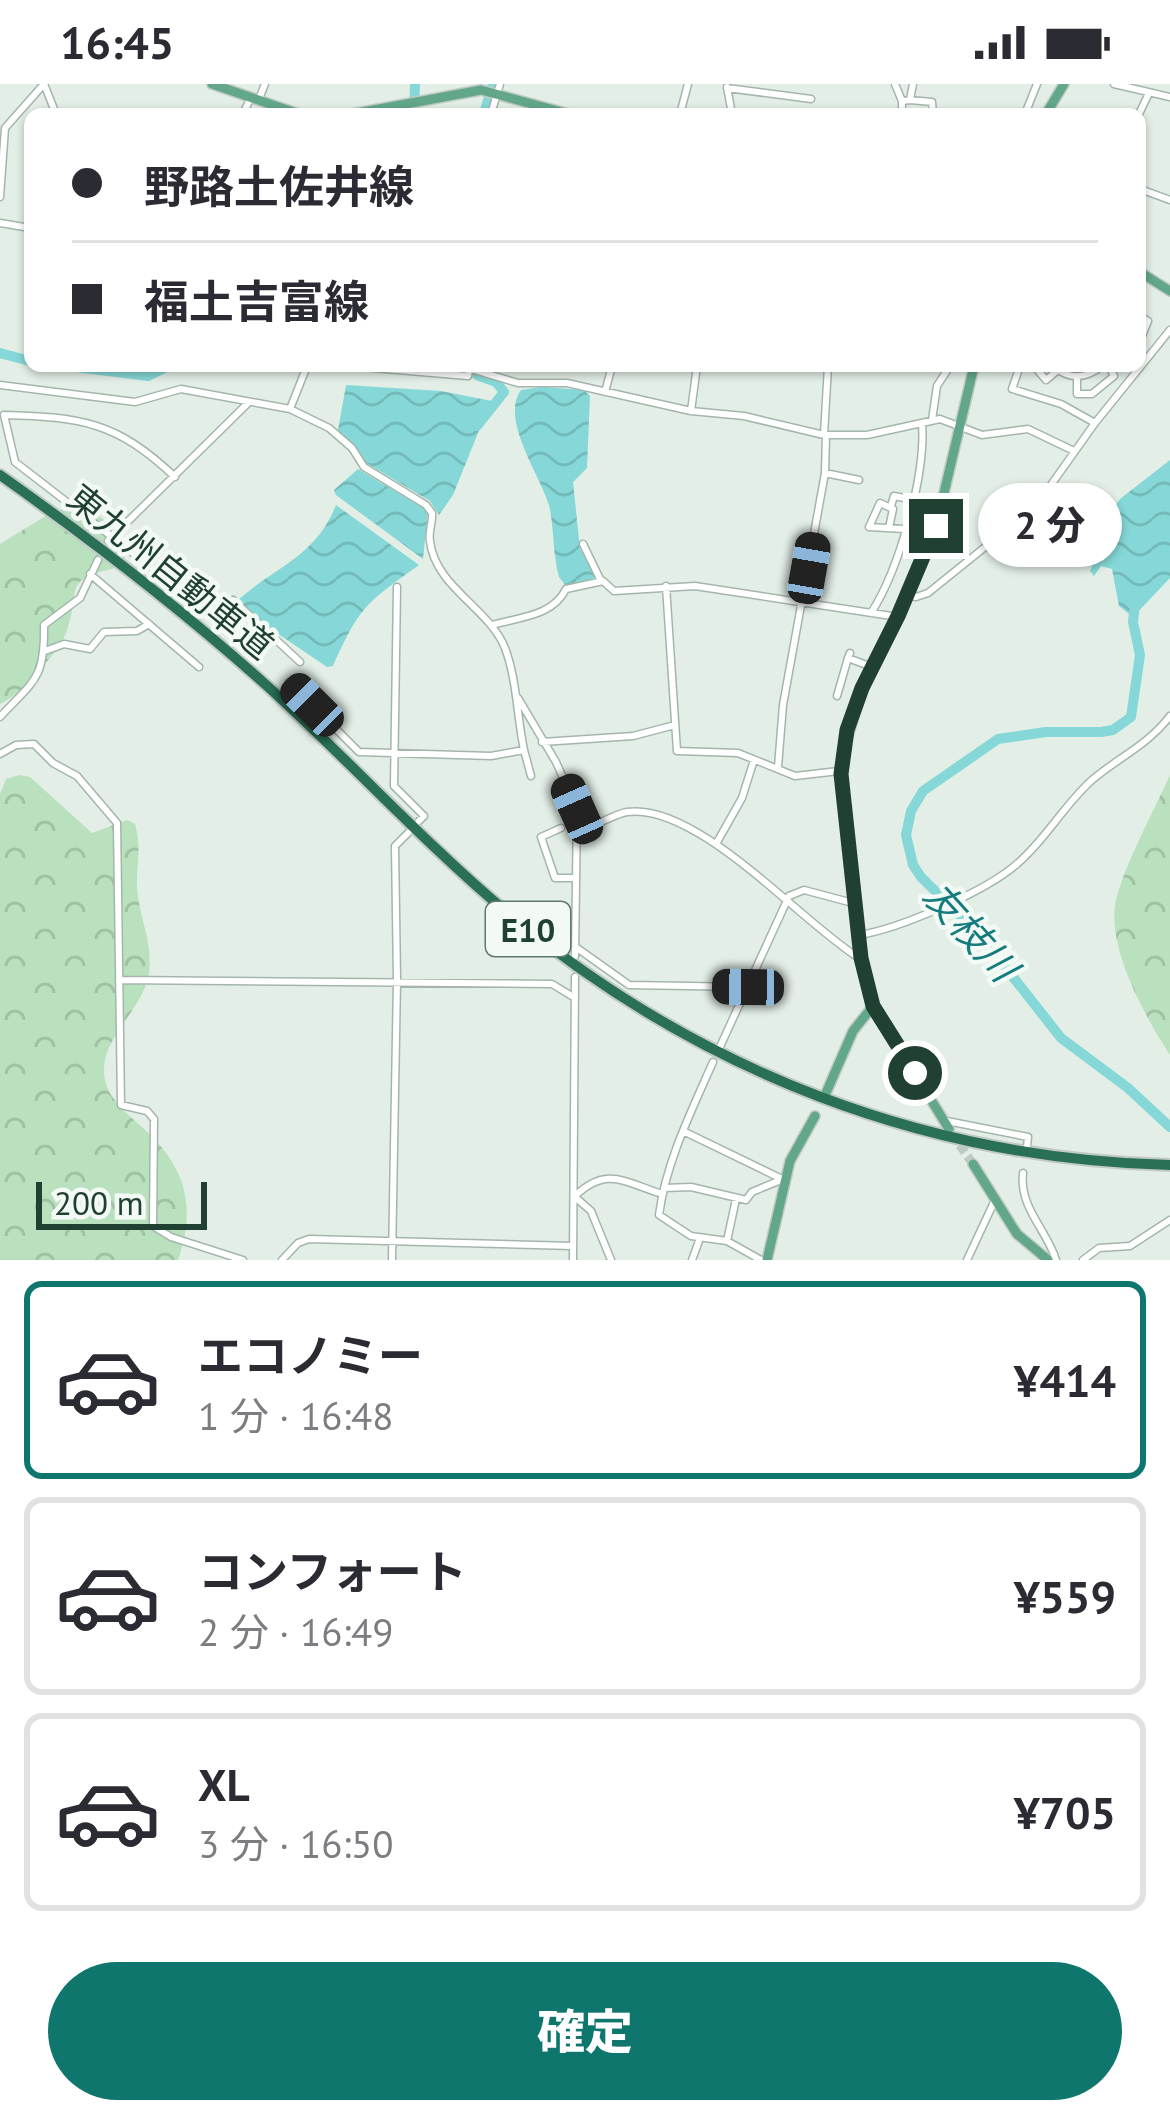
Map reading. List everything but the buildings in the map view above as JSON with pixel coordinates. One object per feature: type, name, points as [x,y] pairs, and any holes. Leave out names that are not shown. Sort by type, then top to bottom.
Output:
[{"type":"highway","name":"東九州自動車道","points":[[0,475],[206,632],[508,913],[583,971],[676,1032],[803,1093],[932,1135],[1038,1155],[1170,1165]]},
{"type":"main road","points":[[212,84],[282,108]]},
{"type":"main road","points":[[382,108],[499,88],[553,108]]},
{"type":"main road","points":[[946,1125],[873,1006],[861,958],[841,771],[847,730],[936,526],[973,372]]},
{"type":"main road","points":[[826,1093],[853,1030],[873,1006]]},
{"type":"main road","points":[[764,1260],[784,1180],[815,1116]]},
{"type":"main road","points":[[973,1164],[1026,1245],[1052,1260]]},
{"type":"street","points":[[0,197],[5,128],[44,84]]},
{"type":"street","points":[[248,108],[265,84]]},
{"type":"street","points":[[895,84],[906,100]]},
{"type":"street","points":[[904,108],[914,84]]},
{"type":"street","points":[[1114,84],[1170,97]]},
{"type":"street","points":[[727,86],[811,99]]},
{"type":"street","points":[[1142,108],[1149,93]]},
{"type":"street","points":[[906,100],[932,102],[932,108]]},
{"type":"street","points":[[1146,361],[1168,335]]},
{"type":"street","points":[[290,409],[305,372]]},
{"type":"street","points":[[479,372],[518,383],[567,383],[825,435],[867,435],[940,419],[982,434],[1028,429],[1074,451]]},
{"type":"street","points":[[605,392],[610,372]]},
{"type":"street","points":[[691,411],[696,372]]},
{"type":"street","points":[[778,767],[783,705],[825,473],[828,372]]},
{"type":"street","points":[[871,613],[891,577],[915,500],[927,421],[946,372]]},
{"type":"street","points":[[1018,372],[1012,389],[1060,404],[1095,422]]},
{"type":"street","points":[[1065,372],[1077,377],[1090,372]]},
{"type":"street","points":[[1077,377],[1077,394],[1092,394],[1114,376],[1111,372]]},
{"type":"street","points":[[907,595],[916,598],[928,592],[1036,506],[1137,372]]},
{"type":"street","points":[[0,386],[135,402],[181,389],[290,409],[329,428],[352,448],[364,467],[432,513],[430,542],[440,566],[462,598],[492,625],[506,650],[531,776]]},
{"type":"street","points":[[110,538],[247,404]]},
{"type":"street","points":[[175,477],[136,442],[95,425],[53,416],[2,415],[15,463],[212,614],[233,600],[300,662]]},
{"type":"street","points":[[825,473],[859,480]]},
{"type":"street","points":[[889,528],[893,496],[915,500]]},
{"type":"street","points":[[891,506],[880,503],[867,524],[904,530]]},
{"type":"street","points":[[583,544],[601,581],[614,591],[695,586],[898,616]]},
{"type":"street","points":[[0,717],[26,695],[45,661],[44,625],[80,598],[98,560]]},
{"type":"street","points":[[90,574],[199,667]]},
{"type":"street","points":[[492,625],[545,611],[561,602],[566,589],[601,581]]},
{"type":"street","points":[[666,586],[677,751],[755,758],[795,776],[841,771]]},
{"type":"street","points":[[398,587],[394,786],[424,816],[419,821]]},
{"type":"street","points":[[45,652],[64,644],[90,649],[104,632],[137,631],[149,624]]},
{"type":"street","points":[[837,696],[849,656],[872,667]]},
{"type":"street","points":[[289,682],[359,752],[491,756],[524,750]]},
{"type":"street","points":[[515,693],[556,762],[578,819],[575,951],[629,985],[748,987]]},
{"type":"street","points":[[859,935],[885,932],[1018,863],[1089,783],[1150,740],[1170,716]]},
{"type":"street","points":[[542,742],[632,736],[675,725]]},
{"type":"street","points":[[0,754],[34,744],[53,764],[77,776],[116,823],[121,1106],[147,1111],[154,1119],[153,1226],[171,1238],[243,1260]]},
{"type":"street","points":[[716,844],[742,798],[755,758]]},
{"type":"street","points":[[578,819],[592,825],[622,812],[643,813],[716,844],[751,866],[785,903],[861,958]]},
{"type":"street","points":[[561,828],[542,836],[555,878],[576,878]]},
{"type":"street","points":[[392,1260],[395,847],[408,832]]},
{"type":"street","points":[[719,1049],[785,903],[798,890],[855,903]]},
{"type":"street","points":[[573,1260],[575,977]]},
{"type":"street","points":[[119,980],[552,984],[574,998]]},
{"type":"street","points":[[713,1062],[682,1131],[663,1191],[661,1219],[700,1238],[727,1241],[764,1260]]},
{"type":"street","points":[[946,1125],[1028,1137],[1027,1145]]},
{"type":"street","points":[[682,1131],[784,1180]]},
{"type":"street","points":[[1023,1172],[1032,1218],[1052,1260]]},
{"type":"street","points":[[574,1196],[600,1178],[663,1191],[691,1187],[746,1200],[752,1192],[784,1180]]},
{"type":"street","points":[[574,1196],[591,1211],[611,1260]]},
{"type":"street","points":[[727,1241],[736,1199]]},
{"type":"street","points":[[967,1260],[995,1200]]},
{"type":"street","points":[[1083,1260],[1099,1248],[1130,1246],[1170,1220]]},
{"type":"street","points":[[692,1260],[700,1238]]},
{"type":"street","points":[[282,1260],[304,1239],[573,1246]]},
{"type":"green space","points":[[77,506],[109,524],[125,557],[120,567],[80,582],[62,641],[27,684],[0,704],[0,544],[52,512]]},
{"type":"green space","points":[[1170,775],[1170,1055],[1123,964],[1115,906],[1123,877]]},
{"type":"green space","points":[[30,777],[92,833],[127,820],[135,824],[137,888],[150,966],[143,992],[111,1044],[104,1072],[113,1099],[157,1142],[178,1172],[186,1222],[178,1260],[0,1260],[0,794],[6,779]]},
{"type":"water","points":[[346,385],[441,391],[492,401],[476,423],[480,428],[453,495],[439,515],[430,501],[363,461],[338,430]]},
{"type":"water","points":[[521,390],[584,390],[590,396],[587,468],[573,482],[580,549],[597,578],[565,585],[557,569],[550,509],[515,417]]},
{"type":"water","points":[[1170,460],[1170,578],[1133,617],[1119,606],[1112,569],[1101,566],[1094,576],[1090,571],[1097,554],[1093,535],[1120,499]]},
{"type":"water","points":[[358,469],[428,511],[423,559],[336,495],[334,490]]},
{"type":"water","points":[[336,505],[419,565],[366,607],[333,666],[327,667],[238,600],[307,548]]},
{"type":"waterway","points":[[414,108],[415,84]]},
{"type":"waterway","points":[[486,108],[489,97]]},
{"type":"waterway","points":[[0,353],[24,359]]},
{"type":"waterway","points":[[116,372],[148,376],[156,372]]},
{"type":"waterway","points":[[477,375],[496,382],[504,392],[477,426]]},
{"type":"waterway","name":"友枝川","points":[[1135,604],[1133,622],[1140,655],[1131,717],[1101,732],[1046,732],[998,739],[923,791],[911,811],[906,835],[921,877],[980,935],[1061,1038],[1128,1088],[1170,1127]]},
{"type":"tunnel","points":[[952,1134],[973,1164]]},
{"type":"route","points":[[915,1073],[873,1006],[861,958],[841,774],[847,730],[862,688],[936,526]]}]
